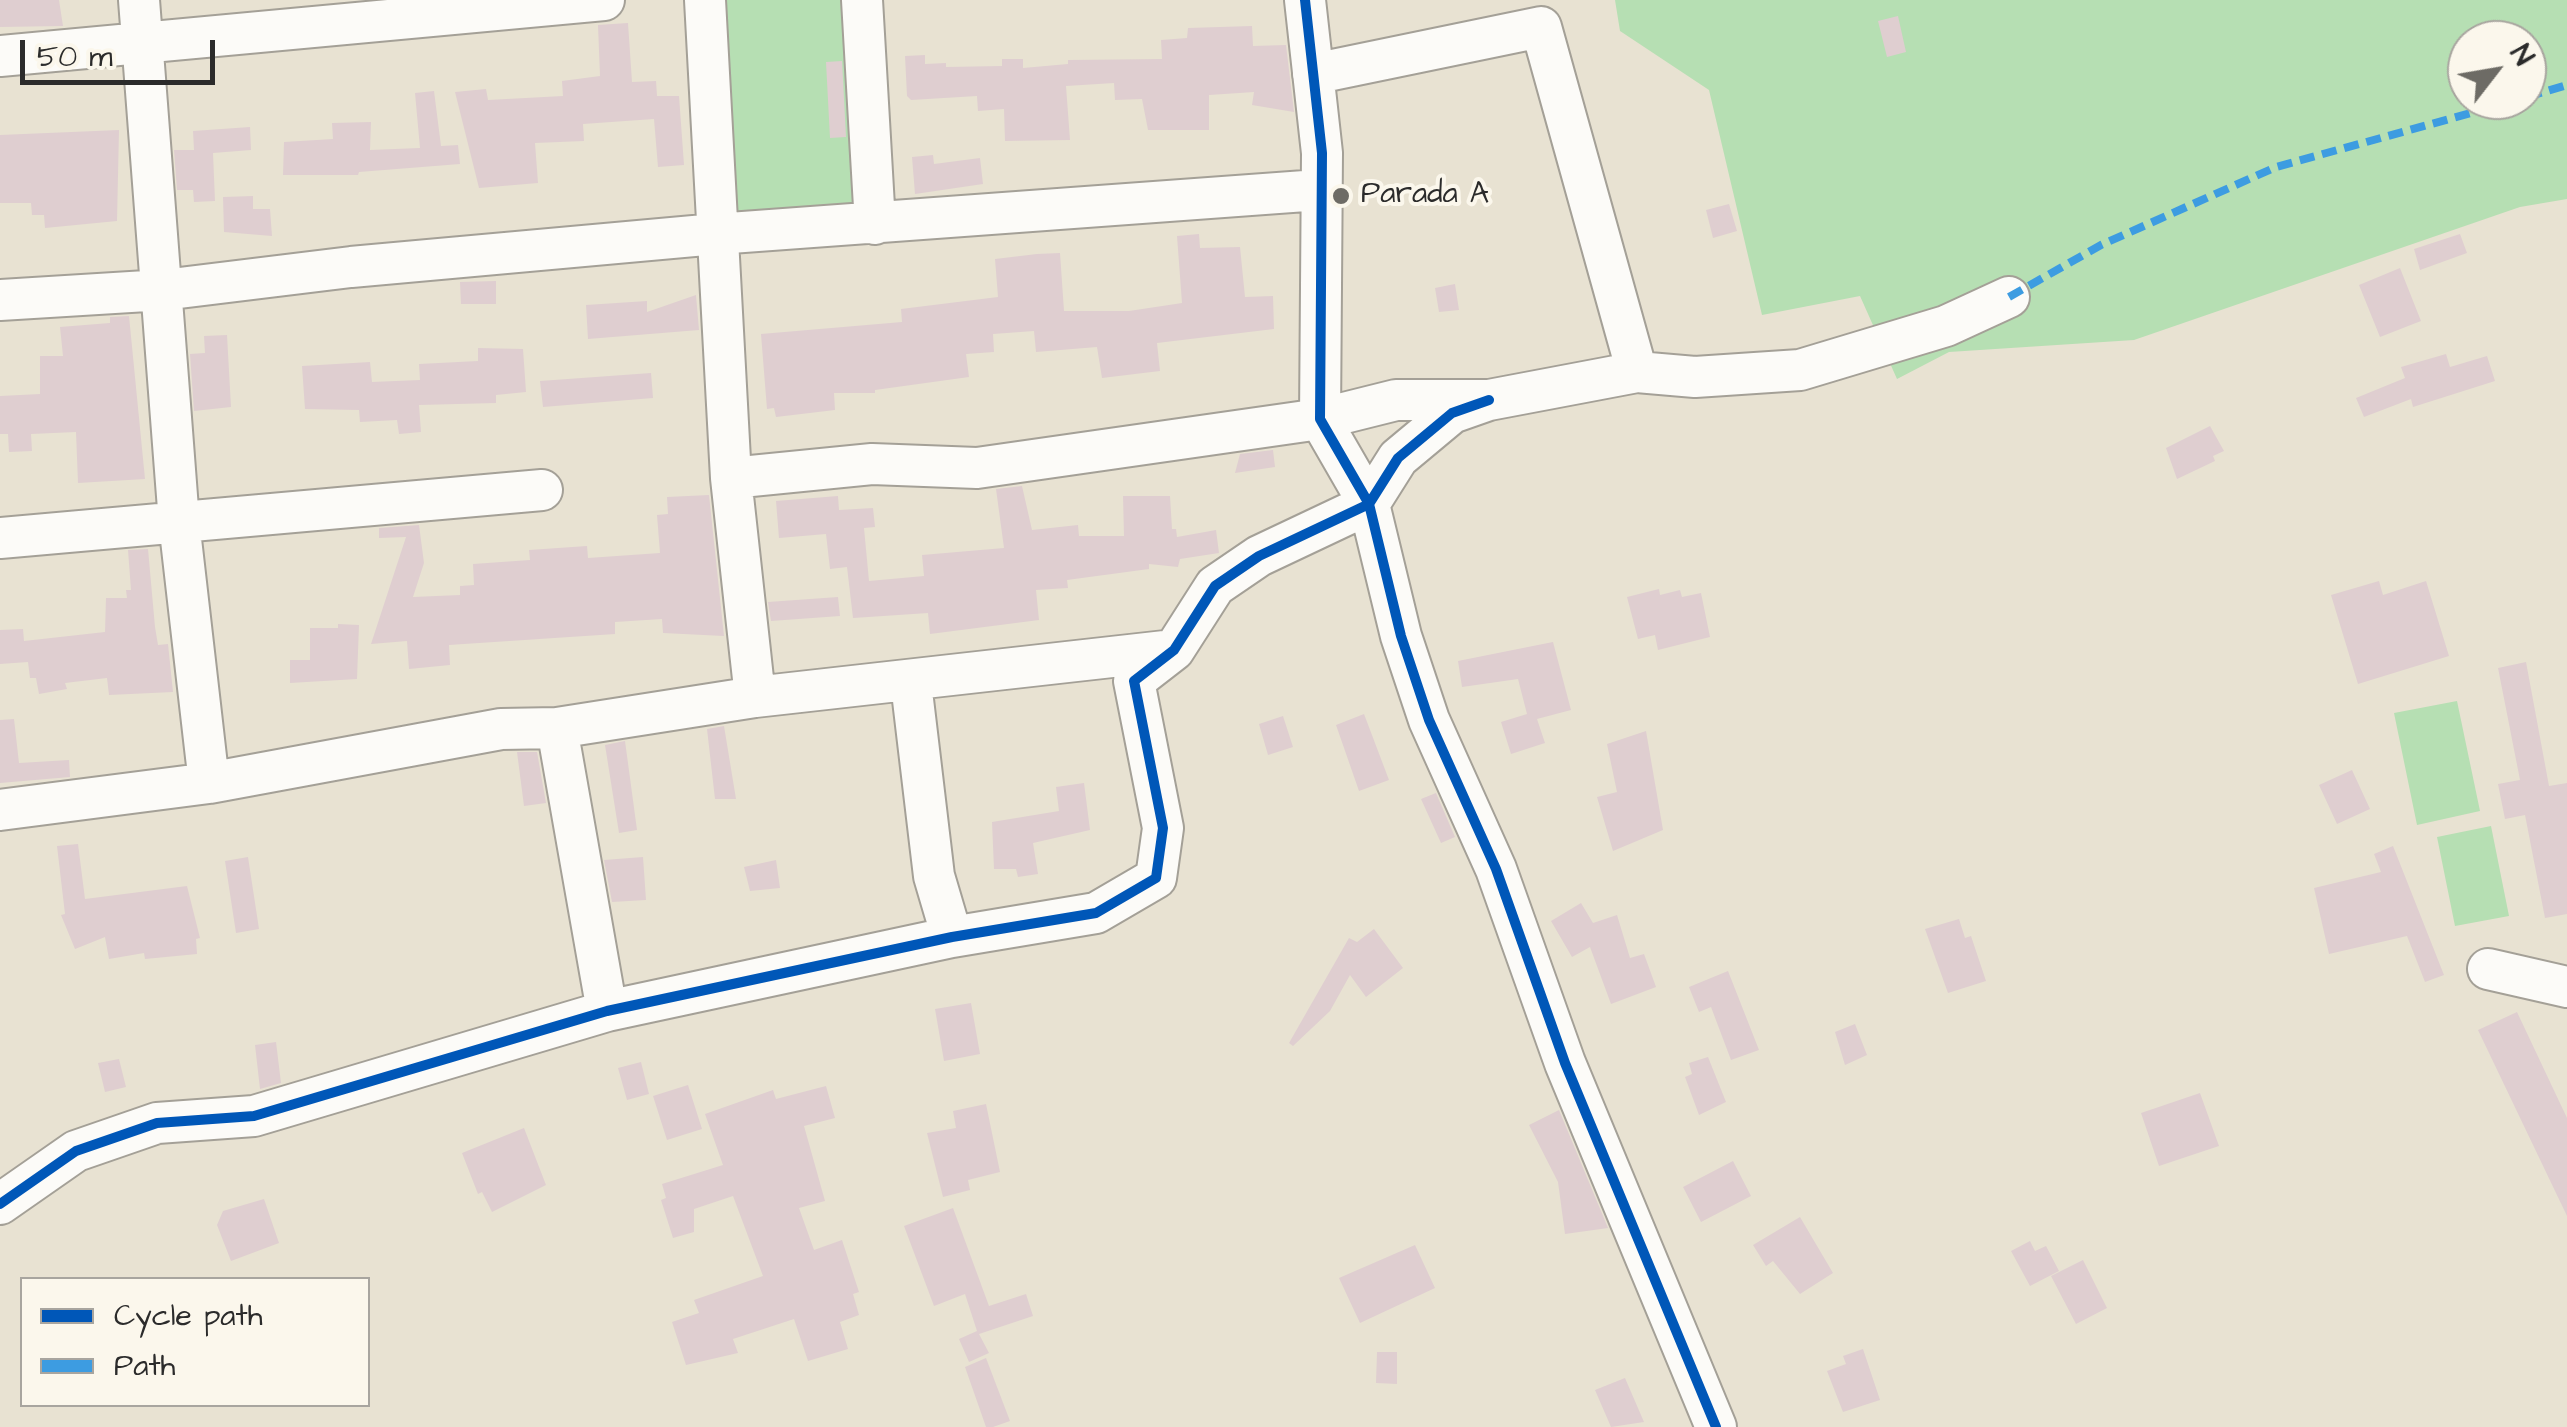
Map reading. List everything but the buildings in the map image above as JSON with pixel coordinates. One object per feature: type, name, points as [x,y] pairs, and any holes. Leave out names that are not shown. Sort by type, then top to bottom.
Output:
[{"type":"street","points":[[139,0],[178,522],[209,783]]},
{"type":"street","points":[[0,56],[604,0]]},
{"type":"street","points":[[705,0],[731,478],[756,697]]},
{"type":"street","points":[[862,0],[875,224]]},
{"type":"street","points":[[1305,0],[1322,154],[1320,419],[1369,504],[1401,636],[1429,720],[1496,869],[1565,1062],[1716,1427]]},
{"type":"street","points":[[1313,74],[1541,27],[1637,372]]},
{"type":"street","points":[[0,300],[163,290],[351,267],[716,234],[1319,190]]},
{"type":"street","points":[[0,1204],[76,1151],[157,1123],[254,1116],[607,1011],[952,937],[1096,913],[1156,878],[1163,828],[1134,681],[1174,650],[1215,586],[1260,556],[1369,504],[1398,458],[1452,413],[1490,400],[1637,372],[1695,377],[1800,370],[1946,326],[2008,297]]},
{"type":"street","points":[[731,478],[872,464],[977,468],[1320,419],[1396,400],[1490,400]]},
{"type":"street","points":[[0,538],[542,490]]},
{"type":"street","points":[[0,810],[209,783],[502,729],[557,728],[756,697],[910,683],[1174,650]]},
{"type":"street","points":[[910,683],[934,876],[952,937]]},
{"type":"street","points":[[557,728],[607,1011]]},
{"type":"street","points":[[2488,968],[2567,987]]},
{"type":"green space","points":[[721,0],[847,0],[862,206],[735,213]]},
{"type":"green space","points":[[1615,0],[2567,0],[2567,199],[2520,207],[2134,340],[1949,352],[1897,379],[1860,296],[1762,315],[1709,90],[1620,31]]},
{"type":"green space","points":[[2457,701],[2480,811],[2417,825],[2394,713]]},
{"type":"green space","points":[[2491,826],[2509,916],[2455,926],[2437,837]]},
{"type":"marked path","points":[[2547,91],[2567,85]]},
{"type":"marked path","points":[[2009,297],[2101,245],[2276,167],[2447,120]]},
{"type":"cycle path","points":[[1305,0],[1322,153],[1320,419],[1369,504],[1401,636],[1429,720],[1496,869],[1565,1063],[1716,1427]]},
{"type":"cycle path","points":[[0,1204],[76,1151],[157,1123],[254,1116],[607,1011],[952,937],[1096,913],[1156,878],[1163,828],[1134,681],[1174,650],[1215,586],[1259,556],[1369,504],[1398,458],[1452,413],[1489,400]]},
{"type":"place","name":"Parada A","points":[[1341,196]]}]
